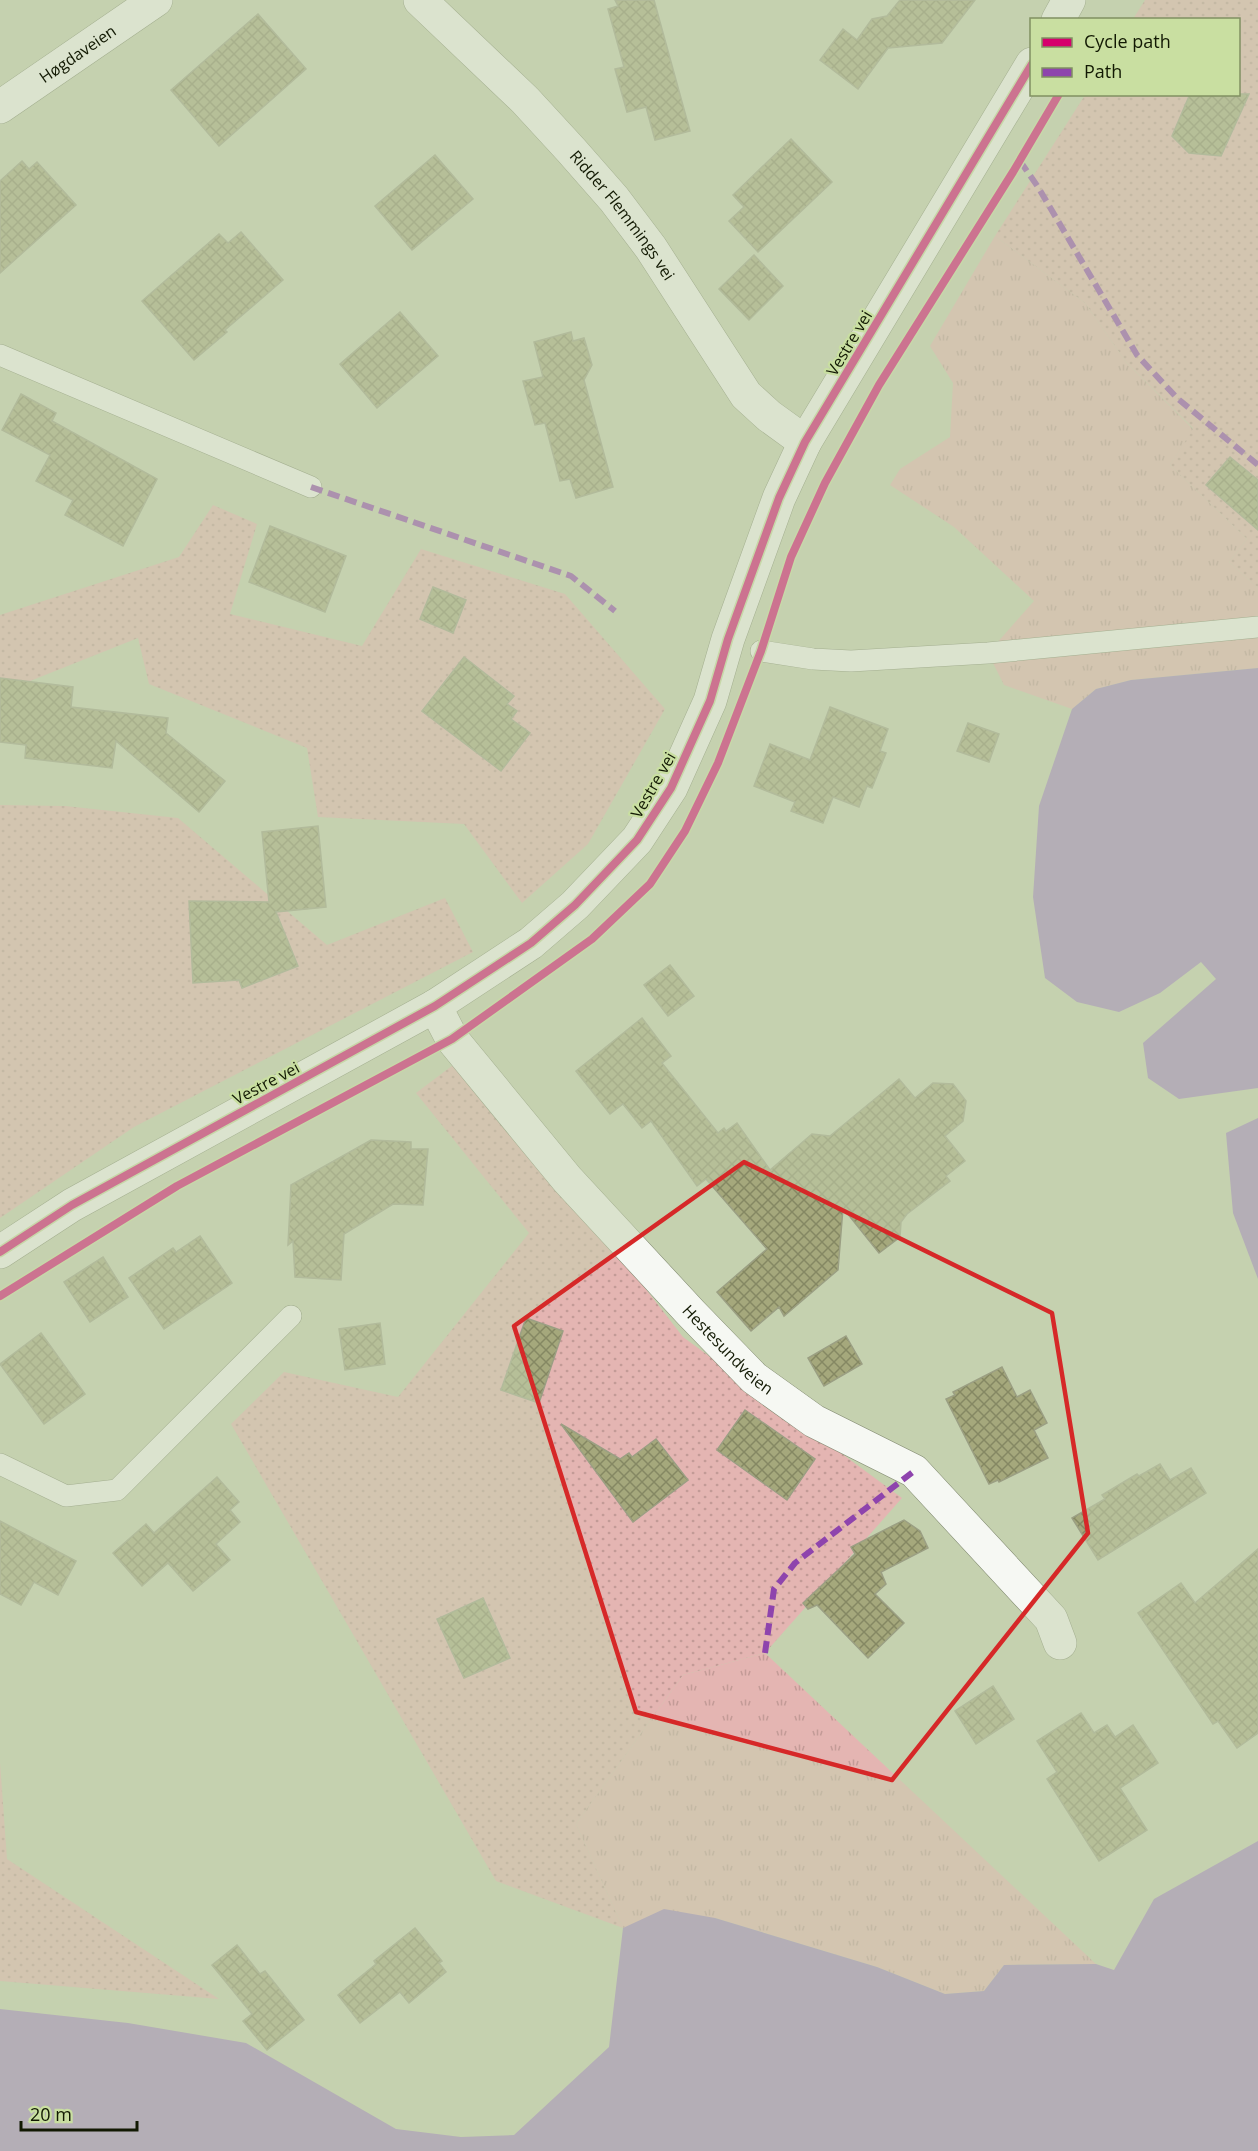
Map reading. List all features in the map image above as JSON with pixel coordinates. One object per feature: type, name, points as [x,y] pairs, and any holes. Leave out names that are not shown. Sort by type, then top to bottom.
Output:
[{"type":"street","name":"Høgdaveien","points":[[0,107],[156,0]]},
{"type":"street","name":"Ridder Flemmings vei","points":[[420,0],[525,100],[614,199],[651,248],[746,395],[769,416],[805,442]]},
{"type":"street","points":[[1059,18],[1069,0]]},
{"type":"street","name":"Vestre vei","points":[[0,1252],[72,1205],[435,1006],[531,943],[575,905],[637,840],[671,788],[710,701],[728,639],[779,498],[805,442],[1030,67]]},
{"type":"street","name":"Hestesundveien","points":[[435,1006],[452,1039],[567,1179],[754,1378],[814,1421],[914,1471],[1051,1619],[1060,1643]]},
{"type":"lane","points":[[0,355],[311,487]]},
{"type":"lane","points":[[761,651],[813,659],[851,661],[999,652],[1258,627]]},
{"type":"lane","points":[[0,1464],[66,1496],[117,1490],[291,1316]]},
{"type":"highlighted area","points":[[744,1162],[1052,1313],[1088,1533],[892,1780],[636,1712],[514,1326]]},
{"type":"green space","points":[[1145,0],[1258,0],[1258,588],[1229,562],[1247,539],[1170,465],[1193,428],[1126,362],[1085,303],[995,236],[1084,96],[1240,96],[1240,18],[1134,18]]},
{"type":"green space","points":[[995,236],[1085,303],[1126,362],[1193,429],[1170,465],[1247,539],[1229,562],[1258,588],[1258,668],[1131,680],[1096,689],[1072,709],[1004,685],[988,653],[1034,601],[954,527],[890,485],[900,469],[950,437],[953,383],[930,346]]},
{"type":"green space","points":[[213,505],[257,524],[230,614],[362,646],[421,549],[565,594],[665,709],[588,844],[522,903],[464,824],[318,817],[307,748],[149,684],[138,638],[0,693],[0,615],[179,557]]},
{"type":"green space","points":[[0,805],[65,806],[178,818],[327,945],[445,898],[473,952],[134,1127],[0,1218]]},
{"type":"green space","points":[[465,1056],[683,1337],[902,1498],[765,1653],[683,1675],[576,1824],[623,1928],[496,1881],[231,1424],[284,1372],[398,1397],[529,1233],[416,1093]]},
{"type":"green space","points":[[765,1653],[1096,1964],[1004,1965],[984,1991],[945,1994],[877,1967],[715,1918],[623,1928],[576,1824],[683,1675]]},
{"type":"green space","points":[[0,1762],[7,1859],[219,1999],[0,1981]]},
{"type":"shaded area","points":[[1258,668],[1258,1088],[1179,1099],[1148,1078],[1143,1043],[1216,979],[1201,962],[1160,993],[1119,1012],[1077,1002],[1045,978],[1033,897],[1039,806],[1072,709],[1096,689],[1131,680]]},
{"type":"shaded area","points":[[1258,1118],[1258,1279],[1233,1213],[1226,1133]]},
{"type":"shaded area","points":[[1258,1841],[1258,2151],[0,2151],[0,2009],[128,2023],[246,2043],[396,2129],[461,2137],[514,2135],[609,2047],[623,1928],[664,1909],[715,1918],[877,1967],[945,1994],[984,1991],[1004,1965],[1096,1964],[1114,1970],[1154,1899]]},
{"type":"building","points":[[615,0],[654,0],[690,131],[655,140],[646,107],[627,112],[615,69],[624,67],[608,9],[618,6]]},
{"type":"building","points":[[900,0],[975,0],[942,43],[888,48],[858,89],[820,60],[843,29],[857,40],[872,19],[887,16]]},
{"type":"building","points":[[258,14],[306,69],[219,146],[171,90]]},
{"type":"building","points":[[1249,94],[1221,156],[1189,153],[1172,136],[1189,96]]},
{"type":"building","points":[[791,139],[832,182],[758,252],[729,221],[744,207],[733,195]]},
{"type":"building","points":[[435,155],[473,199],[412,250],[375,206]]},
{"type":"building","points":[[22,161],[29,169],[37,162],[76,205],[0,273],[0,181]]},
{"type":"building","points":[[241,232],[283,280],[194,360],[142,301],[219,234],[228,243]]},
{"type":"building","points":[[754,255],[783,286],[749,320],[719,289]]},
{"type":"building","points":[[400,312],[438,356],[377,408],[340,364]]},
{"type":"building","points":[[571,332],[573,341],[584,338],[592,365],[584,380],[613,487],[576,498],[570,479],[560,481],[545,423],[535,425],[523,381],[543,377],[534,342]]},
{"type":"building","points":[[21,394],[56,413],[52,421],[157,479],[123,546],[65,515],[73,500],[36,481],[50,455],[2,430]]},
{"type":"building","points":[[1230,457],[1258,480],[1258,530],[1206,485]]},
{"type":"building","points":[[270,526],[346,556],[325,612],[249,582]]},
{"type":"building","points":[[433,587],[466,600],[453,633],[420,619]]},
{"type":"building","points":[[464,657],[514,696],[507,704],[517,711],[511,719],[530,733],[501,771],[422,711]]},
{"type":"building","points":[[0,678],[73,687],[71,707],[168,718],[166,733],[225,781],[199,812],[116,741],[112,768],[25,758],[26,745],[0,742]]},
{"type":"building","points":[[830,707],[888,729],[880,751],[886,753],[872,788],[867,786],[859,807],[833,797],[823,823],[791,811],[795,802],[754,786],[770,744],[810,760]]},
{"type":"building","points":[[968,723],[999,734],[989,762],[957,751]]},
{"type":"building","points":[[318,826],[326,907],[276,912],[298,966],[242,988],[239,980],[193,983],[189,901],[269,902],[262,832]]},
{"type":"building","points":[[670,965],[694,996],[668,1016],[644,985]]},
{"type":"building","points":[[642,1018],[671,1056],[662,1063],[718,1133],[724,1128],[726,1131],[737,1123],[770,1170],[812,1134],[830,1136],[899,1079],[915,1098],[933,1083],[953,1084],[966,1101],[963,1121],[945,1136],[965,1161],[946,1176],[950,1181],[907,1214],[901,1222],[900,1237],[879,1253],[843,1208],[838,1270],[784,1316],[779,1307],[751,1331],[717,1292],[767,1249],[706,1179],[697,1186],[651,1121],[642,1128],[623,1104],[610,1114],[576,1071]]},
{"type":"building","points":[[371,1140],[411,1142],[411,1149],[428,1149],[423,1205],[393,1204],[344,1234],[341,1280],[295,1277],[293,1241],[288,1245],[291,1185]]},
{"type":"building","points":[[200,1236],[232,1283],[164,1329],[129,1278],[173,1248],[176,1252]]},
{"type":"building","points":[[103,1257],[128,1297],[90,1322],[64,1282]]},
{"type":"building","points":[[526,1318],[563,1331],[539,1403],[501,1390]]},
{"type":"building","points":[[380,1323],[385,1364],[345,1370],[339,1329]]},
{"type":"building","points":[[41,1333],[85,1394],[44,1424],[0,1364]]},
{"type":"building","points":[[846,1336],[862,1364],[824,1386],[808,1358]]},
{"type":"building","points":[[1002,1367],[1017,1397],[1030,1390],[1047,1423],[1034,1430],[1048,1458],[999,1482],[998,1480],[989,1484],[946,1399],[955,1395],[953,1392]]},
{"type":"building","points":[[745,1410],[815,1459],[787,1500],[717,1450]]},
{"type":"building","points":[[561,1424],[620,1459],[629,1453],[632,1457],[656,1439],[688,1480],[633,1522]]},
{"type":"building","points":[[1160,1464],[1170,1480],[1191,1468],[1206,1493],[1098,1560],[1072,1518],[1105,1499],[1102,1495],[1137,1474],[1139,1476]]},
{"type":"building","points":[[217,1477],[239,1502],[230,1510],[240,1522],[216,1544],[230,1560],[193,1591],[168,1563],[142,1586],[113,1553],[146,1524],[154,1533]]},
{"type":"building","points":[[904,1520],[920,1531],[928,1548],[881,1572],[886,1584],[875,1594],[904,1623],[868,1658],[817,1605],[808,1609],[803,1603],[855,1554],[851,1547]]},
{"type":"building","points":[[0,1521],[76,1561],[58,1595],[34,1582],[21,1605],[0,1594]]},
{"type":"building","points":[[1258,1549],[1258,1733],[1237,1748],[1218,1721],[1213,1724],[1138,1613],[1181,1583],[1195,1603]]},
{"type":"building","points":[[483,1598],[510,1658],[464,1678],[437,1619]]},
{"type":"building","points":[[993,1686],[1014,1719],[976,1744],[955,1711]]},
{"type":"building","points":[[1081,1713],[1094,1733],[1107,1725],[1115,1737],[1133,1725],[1158,1763],[1120,1788],[1147,1830],[1099,1861],[1047,1779],[1057,1772],[1037,1741]]},
{"type":"building","points":[[415,1928],[442,1961],[439,1963],[446,1972],[409,2003],[400,1992],[360,2023],[338,1995],[376,1964],[374,1961]]},
{"type":"building","points":[[237,1945],[260,1974],[265,1971],[304,2020],[267,2050],[243,2021],[252,2014],[212,1965]]},
{"type":"marked path","points":[[1020,161],[1038,187],[1137,355],[1177,398],[1258,465]]},
{"type":"marked path","points":[[311,487],[571,576],[615,611]]},
{"type":"marked path","points":[[765,1653],[774,1589],[795,1563],[914,1471]]},
{"type":"cycle path","points":[[0,1252],[72,1205],[435,1006],[531,943],[575,905],[637,840],[671,788],[710,701],[728,639],[779,498],[805,442],[1030,67]]},
{"type":"cycle path","points":[[0,1296],[177,1186],[452,1039],[592,939],[650,884],[685,831],[718,763],[761,651],[791,557],[825,483],[879,385],[1013,172],[1058,96]]}]
